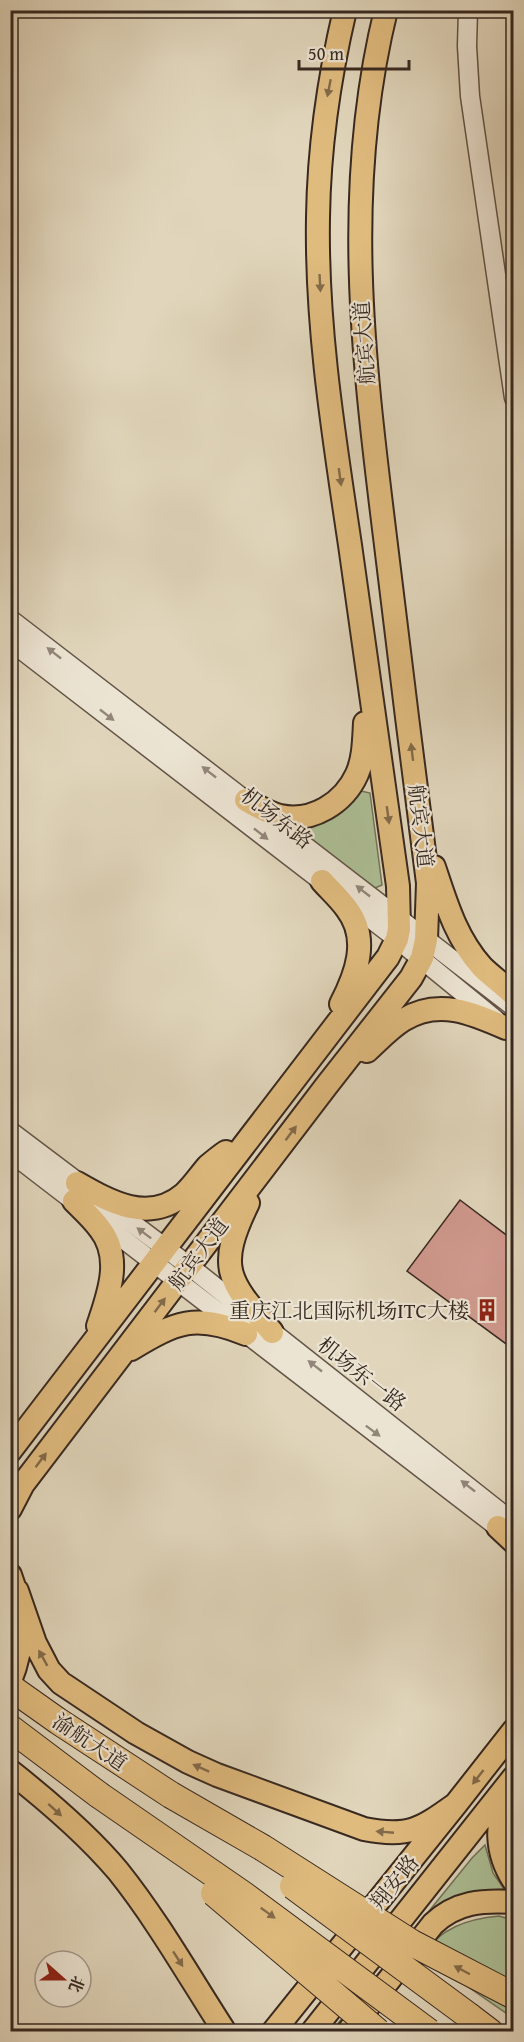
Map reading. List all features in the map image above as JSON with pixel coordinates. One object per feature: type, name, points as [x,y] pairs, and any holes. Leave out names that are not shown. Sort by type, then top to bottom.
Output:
[{"type":"highway","name":"渝航大道","points":[[10,1687],[171,1796]]},
{"type":"highway","name":"渝航大道","points":[[10,1728],[99,1796]]},
{"type":"highway","points":[[99,1796],[378,2031]]},
{"type":"highway","points":[[99,1796],[244,1895],[429,2031]]},
{"type":"highway","points":[[171,1796],[263,1848],[412,1943],[513,1996]]},
{"type":"highway","points":[[171,1796],[490,2031]]},
{"type":"main road","name":"航宾大道","points":[[10,1451],[388,957],[399,929],[398,886],[329,400],[319,278],[318,217],[321,158],[327,99],[345,10]]},
{"type":"main road","name":"航宾大道","points":[[10,1509],[23,1484],[411,978],[424,949],[428,883],[368,399],[360,277],[363,163],[369,100],[386,10]]},
{"type":"main road","points":[[246,800],[271,813],[296,818],[322,811],[344,796],[355,779],[362,758],[368,674]]},
{"type":"main road","points":[[420,822],[458,932],[484,969],[513,995]]},
{"type":"main road","points":[[322,880],[353,919],[357,929],[359,950],[353,978],[322,1045]]},
{"type":"main road","points":[[327,1085],[401,1022],[421,1012],[447,1008],[474,1014],[510,1031]]},
{"type":"main road","points":[[327,1085],[367,1025],[369,1017],[365,1011],[360,1010],[339,1022]]},
{"type":"main road","points":[[76,1192],[122,1206],[154,1207],[166,1204],[178,1199],[209,1166],[262,1122]]},
{"type":"main road","points":[[268,1162],[238,1224],[230,1257],[231,1274],[239,1293],[272,1332]]},
{"type":"main road","points":[[76,1192],[101,1230],[109,1249],[111,1262],[109,1291],[92,1344]]},
{"type":"main road","points":[[122,1354],[167,1329],[195,1322],[226,1326],[246,1334]]},
{"type":"main road","points":[[10,1680],[19,1656],[22,1624],[12,1579]]},
{"type":"main road","points":[[12,1579],[41,1656],[61,1683],[136,1733],[188,1762],[217,1775],[364,1829],[379,1832],[408,1832],[423,1827],[456,1804]]},
{"type":"main road","name":"翔安路","points":[[273,2031],[513,1730]]},
{"type":"main road","points":[[10,1771],[74,1827],[116,1869],[137,1896],[225,2031]]},
{"type":"main road","name":"翔安路","points":[[312,2031],[513,1777]]},
{"type":"main road","points":[[513,1783],[500,1818],[498,1835],[501,1854],[513,1881]]},
{"type":"main road","points":[[348,2031],[441,1917],[452,1909],[468,1903],[513,1902]]},
{"type":"main road","points":[[206,2003],[218,2031]]},
{"type":"street","points":[[468,10],[467,46],[470,96],[513,398]]},
{"type":"street","name":"机场东路","points":[[10,619],[246,800],[424,949],[510,1031]]},
{"type":"street","name":"机场东路","points":[[10,640],[322,880],[399,929]]},
{"type":"street","name":"机场东路","points":[[424,949],[513,1006]]},
{"type":"street","name":"机场东一路","points":[[10,1131],[76,1192],[159,1256],[272,1332],[510,1533]]},
{"type":"street","name":"机场东一路","points":[[10,1152],[76,1192]]},
{"type":"street","name":"机场东一路","points":[[183,1274],[246,1334],[510,1533]]},
{"type":"green space","points":[[361,791],[370,793],[382,885],[373,889],[300,831],[301,828],[335,816]]},
{"type":"green space","points":[[485,1845],[493,1873],[504,1889],[470,1892],[458,1896],[337,2031],[331,2032],[472,1858]]},
{"type":"green space","points":[[499,1916],[513,1920],[513,2018],[422,1955],[438,1938],[456,1926]]},
{"type":"building","name":"重庆江北国际机场ITC大楼","points":[[460,1200],[513,1240],[513,1349],[407,1271]]},
{"type":"place","name":"重庆江北国际机场ITC大楼","points":[[487,1310]]}]
